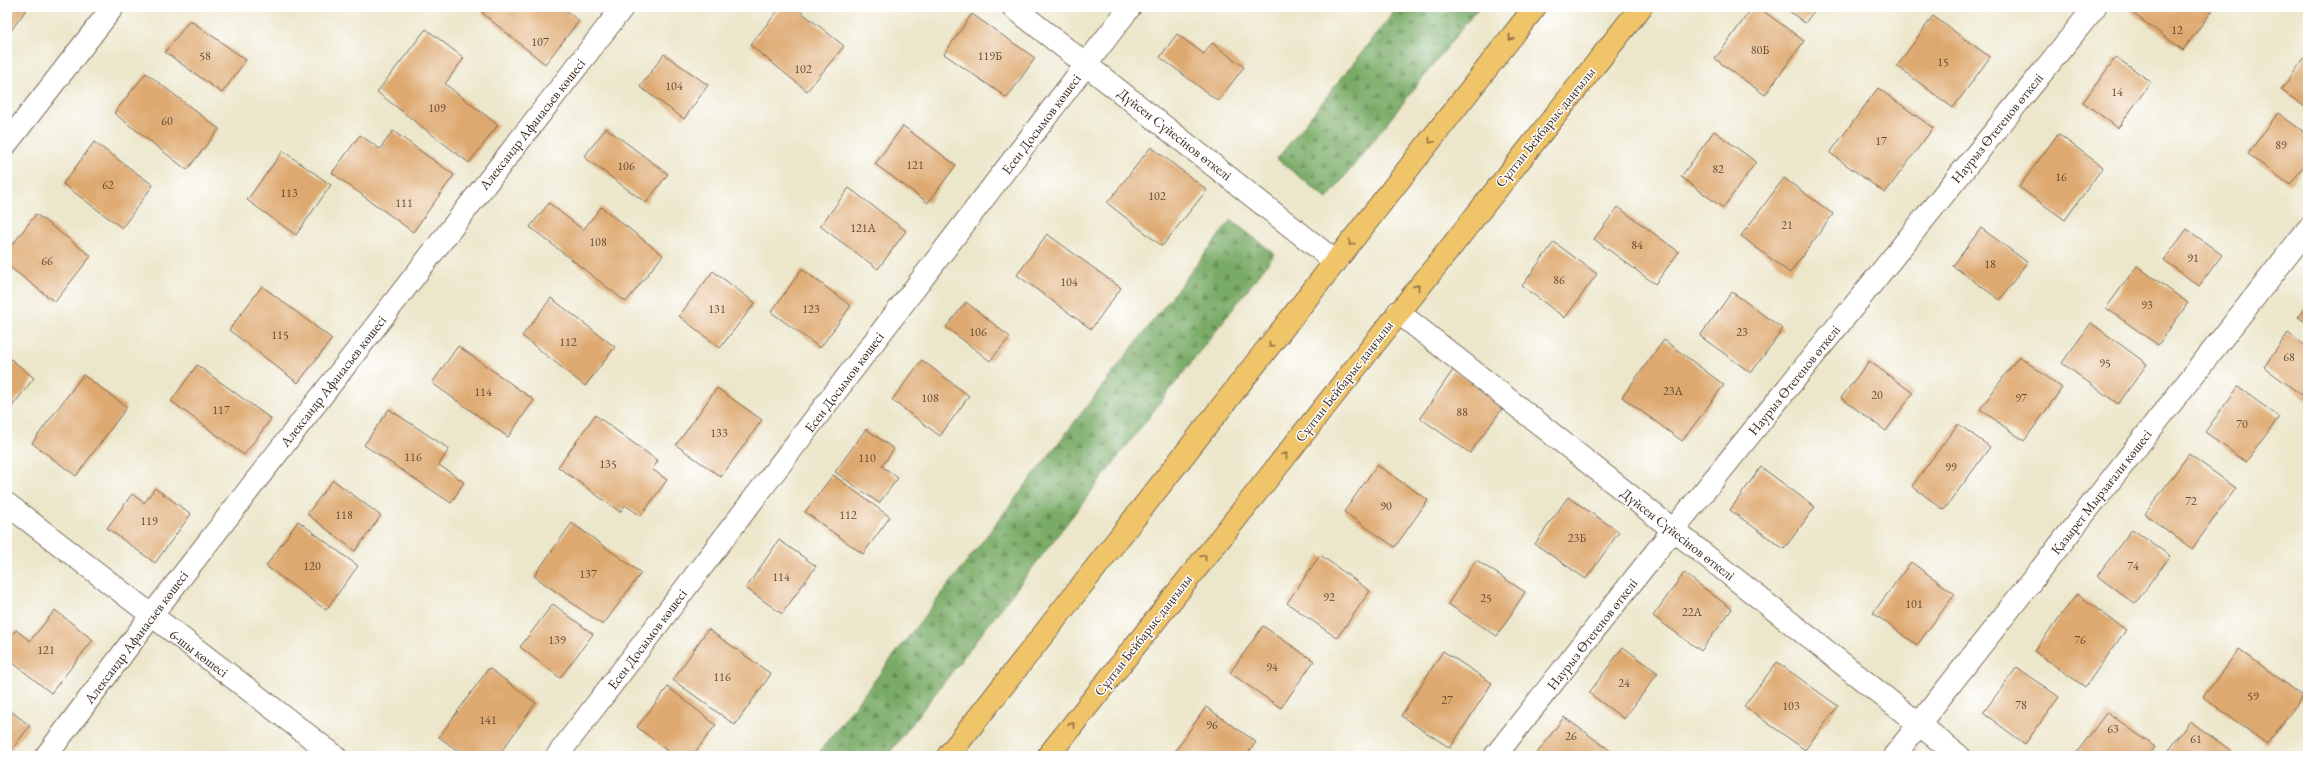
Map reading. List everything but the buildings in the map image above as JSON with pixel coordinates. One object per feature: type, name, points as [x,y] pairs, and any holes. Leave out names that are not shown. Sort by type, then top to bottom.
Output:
[{"type":"main road","points":[[948,756],[1535,7]]},
{"type":"main road","name":"Сұлтан Бейбарыс даңғылы","points":[[1048,756],[1641,7]]},
{"type":"street","points":[[7,144],[113,7]]},
{"type":"street","name":"Александр Афанасьев көшесі","points":[[46,756],[151,616],[623,7]]},
{"type":"street","name":"Дүйсен Сүйесінов өткелі","points":[[1013,7],[1336,262]]},
{"type":"street","name":"Есен Досымов көшесі","points":[[557,756],[1130,7]]},
{"type":"street","name":"Наурыз Өтегенов өткелі","points":[[1495,756],[1673,530],[2095,7]]},
{"type":"street","name":"Қазырет Мырзағали көшесі","points":[[1894,756],[2308,229]]},
{"type":"street","name":"Дүйсен Сүйесінов өткелі","points":[[1398,312],[1959,756]]},
{"type":"street","name":"6-шы көшесі","points":[[7,504],[334,756]]},
{"type":"green space","points":[[1398,7],[1479,7],[1327,199],[1277,159]]},
{"type":"green space","points":[[1231,220],[1275,254],[887,756],[816,756]]}]
